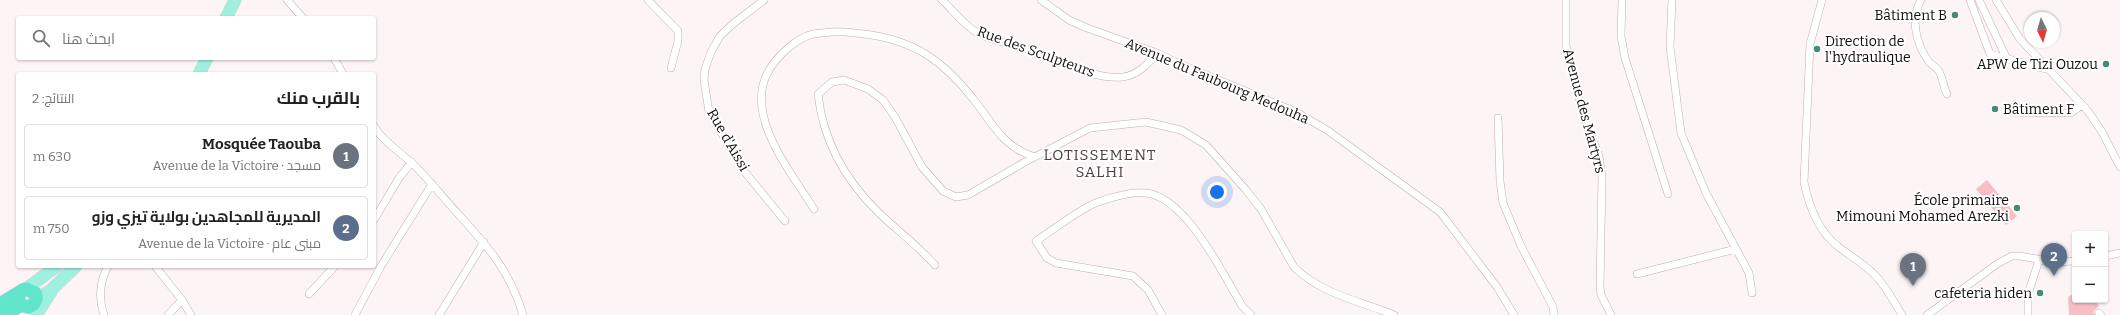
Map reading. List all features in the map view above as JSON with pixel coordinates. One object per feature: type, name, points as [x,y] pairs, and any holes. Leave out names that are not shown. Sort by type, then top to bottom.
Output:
[{"type":"highway","points":[[0,304],[23,301],[31,306],[36,300]]},
{"type":"highway","points":[[5,315],[23,301]]},
{"type":"main road","points":[[227,16],[234,0]]},
{"type":"main road","points":[[200,72],[206,60]]},
{"type":"main road","points":[[23,301],[55,268]]},
{"type":"main road","points":[[35,315],[36,300],[55,286],[74,268]]},
{"type":"main road","points":[[35,315],[55,286]]},
{"type":"street","points":[[287,0],[301,16]]},
{"type":"street","points":[[648,0],[678,31],[678,41],[671,68]]},
{"type":"street","name":"Rue d'Aissi","points":[[764,0],[720,36],[711,52],[705,69],[704,80],[709,112],[744,171],[785,221]]},
{"type":"street","name":"Rue des Sculpteurs","points":[[942,0],[965,24],[979,33],[1095,74],[1124,77],[1136,73],[1145,67],[1157,53]]},
{"type":"street","name":"Avenue du Faubourg Medouha","points":[[1041,0],[1069,20],[1081,26],[1157,53],[1182,66],[1296,112],[1327,130],[1358,154],[1423,198],[1440,212],[1453,227],[1497,287],[1514,315]]},
{"type":"street","name":"Avenue des Martyrs","points":[[1566,0],[1566,46],[1584,117],[1602,172],[1600,287],[1601,295],[1611,315]]},
{"type":"street","points":[[1622,0],[1621,36],[1625,58],[1668,194]]},
{"type":"street","points":[[1672,0],[1670,46],[1681,133],[1706,193],[1749,273],[1752,293]]},
{"type":"street","points":[[1822,0],[1810,44],[1804,182],[1807,198],[1815,219],[1826,234],[1838,247],[1875,275],[1902,315]]},
{"type":"street","points":[[1921,0],[1915,20],[1917,35],[1928,60],[1938,70],[1947,94]]},
{"type":"street","points":[[1970,0],[1990,54],[2047,69]]},
{"type":"street","points":[[1979,0],[2008,59]]},
{"type":"street","points":[[1996,0],[2020,39],[2082,105],[2102,132],[2120,167]]},
{"type":"street","points":[[814,208],[784,161],[767,128],[762,111],[760,92],[772,66],[792,45],[812,34],[837,31],[883,36],[922,50],[955,76],[1000,135],[1012,147],[1034,156]]},
{"type":"street","points":[[335,60],[342,72]]},
{"type":"street","points":[[935,265],[902,231],[880,214],[851,182],[840,164],[819,106],[818,94],[825,86],[832,82],[844,80],[868,89],[883,100],[895,117],[922,167],[940,188],[956,197],[968,195],[1034,156],[1079,132],[1101,126],[1146,122],[1181,130],[1206,145],[1246,190],[1261,209],[1294,267],[1302,275],[1347,299],[1394,315]]},
{"type":"street","points":[[2007,112],[2071,113],[2082,105]]},
{"type":"street","points":[[1498,118],[1500,181],[1503,203],[1521,246],[1553,307],[1554,315]]},
{"type":"street","points":[[376,130],[412,162],[484,242],[503,268],[516,293],[523,315]]},
{"type":"street","points":[[376,217],[399,178],[412,162]]},
{"type":"street","points":[[355,315],[381,266],[432,184]]},
{"type":"street","points":[[1162,315],[1148,290],[1133,276],[1056,263],[1048,258],[1036,241],[1097,202],[1129,194],[1146,193],[1155,196],[1177,209],[1199,234],[1242,306],[1251,315]]},
{"type":"street","points":[[439,315],[484,242]]},
{"type":"street","points":[[1636,274],[1736,249]]},
{"type":"street","points":[[2108,255],[2120,253]]},
{"type":"street","points":[[1927,315],[1997,264],[2012,256],[2039,260],[2072,261]]},
{"type":"street","points":[[2028,315],[2028,294],[2039,260]]},
{"type":"street","points":[[104,315],[101,304],[101,287],[107,268]]},
{"type":"street","points":[[157,268],[182,300],[191,315]]},
{"type":"street","points":[[309,294],[333,268]]},
{"type":"street","points":[[168,315],[182,300]]},
{"type":"shaded area","points":[[1987,180],[2017,216],[2006,225],[1976,189]]},
{"type":"shaded area","points":[[2072,295],[2072,303],[2096,303],[2099,306],[2093,312],[2095,315],[2069,315],[2068,297]]},
{"type":"place","name":"Bâtiment B","points":[[1955,15]]},
{"type":"place","name":"Direction de l'hydraulique","points":[[1817,49]]},
{"type":"place","name":"APW de Tizi Ouzou","points":[[2106,64]]},
{"type":"place","name":"Bâtiment F","points":[[1995,109]]},
{"type":"place","name":"École primaire Mimouni Mohamed Arezki","points":[[2017,208]]},
{"type":"place","name":"المديرية للمجاهدين بولاية تيزي وزو","points":[[2054,276]]},
{"type":"place","name":"Mosquée Taouba","points":[[1913,286]]},
{"type":"place","name":"cafeteria hiden","points":[[2040,293]]},
{"type":"district","name":"LOTISSEMENT SALHI","points":[[1100,164]]}]
